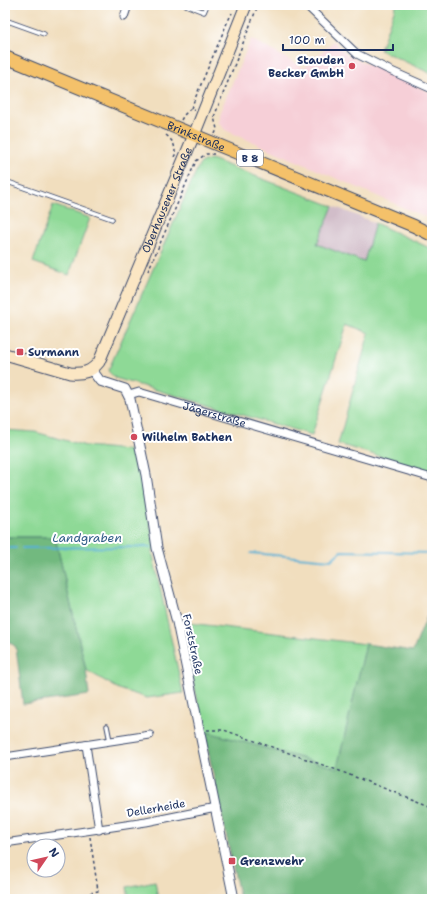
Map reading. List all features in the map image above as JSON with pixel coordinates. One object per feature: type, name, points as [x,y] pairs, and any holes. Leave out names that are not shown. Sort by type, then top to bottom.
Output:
[{"type":"main road","name":"Oberhausener Straße","points":[[92,370],[102,355],[194,135],[246,5]]},
{"type":"main road","name":"Brinkstraße","points":[[5,56],[432,235]]},
{"type":"main road","points":[[5,354],[70,373],[83,373],[92,370]]},
{"type":"street","points":[[124,18],[128,5]]},
{"type":"street","points":[[306,5],[357,54],[432,89]]},
{"type":"street","points":[[92,370],[100,381],[122,387],[129,395]]},
{"type":"street","name":"Jägerstraße","points":[[129,395],[139,392],[432,478]]},
{"type":"street","name":"Forststraße","points":[[129,395],[146,475],[157,548],[177,622],[234,899]]},
{"type":"street","points":[[5,757],[150,735]]},
{"type":"street","points":[[86,745],[99,830]]},
{"type":"street","name":"Dellerheide","points":[[5,843],[99,830],[216,808]]},
{"type":"lane","points":[[186,5],[204,12],[207,5]]},
{"type":"lane","points":[[5,20],[44,34]]},
{"type":"lane","points":[[5,181],[112,219]]},
{"type":"lane","points":[[106,726],[110,741]]},
{"type":"path","points":[[146,275],[196,161],[206,154],[216,130],[214,117],[258,5]]},
{"type":"path","points":[[178,128],[184,115],[191,108],[227,22],[234,11]]},
{"type":"path","points":[[191,108],[214,117]]},
{"type":"path","points":[[161,131],[172,140],[176,153],[196,161]]},
{"type":"path","points":[[206,154],[216,155]]},
{"type":"path","points":[[199,730],[224,730],[337,770],[432,807]]},
{"type":"path","points":[[89,831],[98,891],[90,893]]},
{"type":"shaded area","name":"Stauden Becker GmbH","points":[[251,39],[304,68],[334,41],[347,55],[432,93],[432,220],[225,130],[219,123],[219,114]]},
{"type":"shaded area","points":[[333,206],[375,223],[364,262],[317,244]]},
{"type":"green space","points":[[396,5],[432,5],[432,74],[380,50]]},
{"type":"green space","points":[[211,159],[333,206],[317,244],[364,262],[375,223],[432,249],[432,472],[338,444],[369,333],[347,324],[312,435],[115,378],[108,371],[198,167],[202,162]]},
{"type":"green space","points":[[53,205],[90,218],[69,275],[33,262]]},
{"type":"green space","points":[[5,430],[35,432],[86,446],[136,451],[155,549],[152,551],[183,693],[147,698],[119,689],[86,670],[55,537],[5,537]]},
{"type":"green space","points":[[5,537],[55,537],[86,670],[89,695],[23,704],[16,647],[5,639]]},
{"type":"green space","points":[[432,604],[432,899],[240,899],[204,731],[337,768],[366,644],[413,651]]},
{"type":"green space","points":[[181,622],[366,644],[337,769],[204,731]]},
{"type":"green space","points":[[155,881],[158,899],[129,899],[127,887]]},
{"type":"waterway","name":"Landgraben","points":[[22,548],[151,547]]},
{"type":"waterway","name":"Landgraben","points":[[5,548],[16,548]]},
{"type":"waterway","name":"Landgraben","points":[[251,553],[331,560],[341,551],[432,553]]},
{"type":"place","name":"Stauden Becker GmbH","points":[[352,66]]},
{"type":"place","name":"Surmann","points":[[20,352]]},
{"type":"place","name":"Wilhelm Bathen","points":[[134,437]]},
{"type":"place","name":"Grenzwehr","points":[[232,861]]}]
